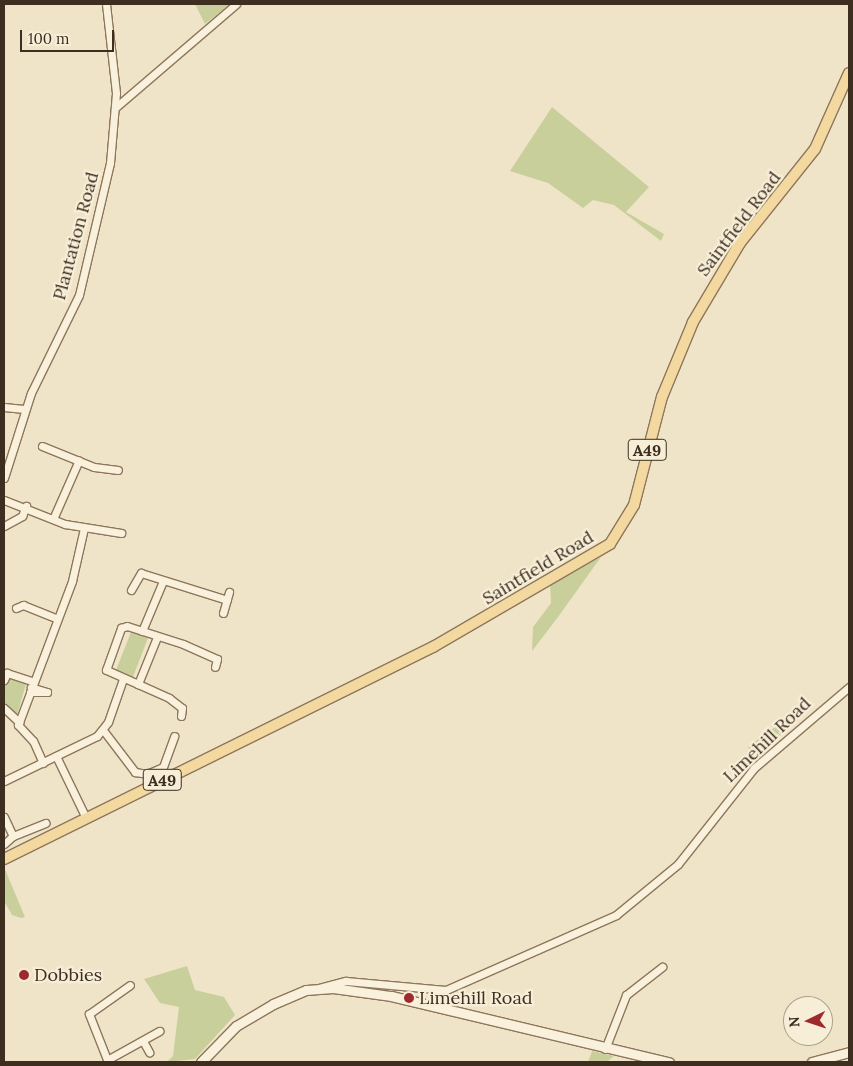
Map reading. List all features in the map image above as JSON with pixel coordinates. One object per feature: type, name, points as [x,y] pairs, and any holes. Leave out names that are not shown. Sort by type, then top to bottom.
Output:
[{"type":"main road","name":"Saintfield Road","points":[[4,859],[85,816],[433,648],[610,544],[634,505],[662,397],[693,322],[719,273],[815,149],[849,73]]},
{"type":"street","name":"Plantation Road","points":[[4,478],[24,409],[85,276],[110,163],[116,107],[106,4]]},
{"type":"street","points":[[116,107],[236,4]]},
{"type":"street","points":[[4,407],[24,409]]},
{"type":"street","points":[[42,446],[79,460],[118,470]]},
{"type":"street","points":[[53,519],[79,460]]},
{"type":"street","points":[[4,500],[26,506],[53,519],[84,528],[110,535],[121,533]]},
{"type":"street","points":[[4,526],[22,516],[26,506]]},
{"type":"street","points":[[19,722],[56,618],[72,581],[84,528]]},
{"type":"street","points":[[131,590],[141,573],[227,600]]},
{"type":"street","points":[[142,631],[163,581]]},
{"type":"street","points":[[223,613],[230,592]]},
{"type":"street","points":[[21,604],[56,618]]},
{"type":"street","points":[[184,710],[138,684],[122,679],[106,670],[121,628],[142,631],[218,661]]},
{"type":"street","points":[[138,684],[157,637]]},
{"type":"street","points":[[4,680],[7,672],[31,687]]},
{"type":"street","points":[[4,782],[103,730],[122,679]]},
{"type":"street","name":"Limehill Road","points":[[319,988],[346,981],[446,990],[616,915],[678,864],[754,768],[849,687]]},
{"type":"street","points":[[4,708],[19,722],[43,762]]},
{"type":"street","points":[[103,730],[135,772]]},
{"type":"street","points":[[135,772],[157,772],[174,736]]},
{"type":"street","points":[[56,756],[85,816]]},
{"type":"street","points":[[130,779],[135,772]]},
{"type":"street","points":[[4,817],[13,836]]},
{"type":"street","points":[[4,844],[13,836],[46,824]]},
{"type":"street","points":[[605,1049],[626,996],[662,967]]},
{"type":"street","points":[[130,986],[89,1014],[108,1061],[159,1031]]},
{"type":"street","points":[[201,1062],[241,1022],[289,996],[319,988],[391,996],[605,1049],[668,1062]]},
{"type":"street","points":[[143,1041],[149,1052]]},
{"type":"street","points":[[812,1062],[849,1052]]},
{"type":"green space","points":[[195,4],[230,4],[205,24]]},
{"type":"green space","points":[[552,107],[649,187],[626,212],[664,234],[661,241],[614,205],[593,200],[583,208],[548,183],[510,171]]},
{"type":"green space","points":[[601,557],[532,651],[533,627],[551,603],[550,584]]},
{"type":"green space","points":[[131,632],[148,638],[133,677],[116,670]]},
{"type":"green space","points":[[11,678],[26,684],[16,719],[4,705],[4,684]]},
{"type":"green space","points":[[780,723],[783,733],[754,758],[748,747]]},
{"type":"green space","points":[[4,867],[25,917],[21,918],[12,915],[4,901]]},
{"type":"green space","points":[[187,966],[195,990],[224,997],[235,1015],[195,1059],[167,1062],[173,1056],[179,1007],[160,1003],[144,979]]},
{"type":"green space","points":[[592,1051],[614,1056],[607,1062],[588,1062]]},
{"type":"place","name":"Dobbies","points":[[24,975]]},
{"type":"place","name":"Limehill Road","points":[[409,998]]}]
